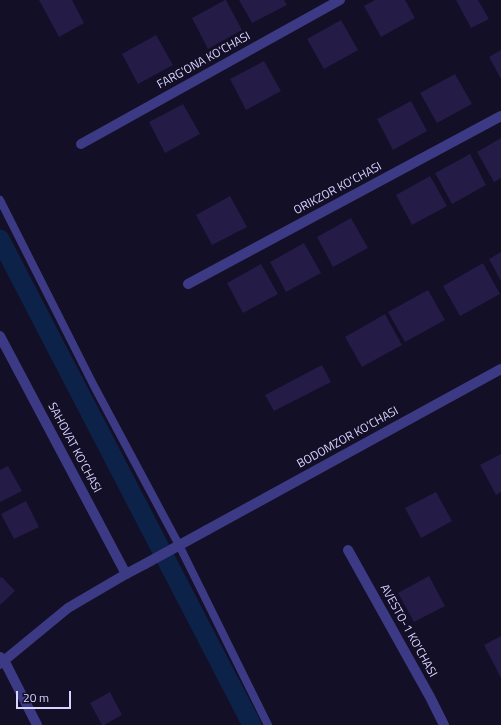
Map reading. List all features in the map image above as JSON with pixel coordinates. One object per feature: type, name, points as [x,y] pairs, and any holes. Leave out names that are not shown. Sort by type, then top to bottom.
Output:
[{"type":"street","name":"FARG'ONA KO'CHASI","points":[[81,144],[340,0]]},
{"type":"street","name":"ORIKZOR KO'CHASI","points":[[188,284],[501,116]]},
{"type":"street","name":"SAHOVAT KO'CHASI","points":[[0,336],[126,574]]},
{"type":"street","name":"BODOMZOR KO'CHASI","points":[[126,574],[500,372]]},
{"type":"street","name":"AVESTO-1 KO'CHASI","points":[[348,550],[444,725]]},
{"type":"street","points":[[37,725],[1,660],[68,608],[126,574]]},
{"type":"lane","points":[[0,200],[94,386],[179,545],[268,725]]},
{"type":"building","points":[[39,0],[72,0],[84,23],[59,37]]},
{"type":"building","points":[[225,0],[242,30],[208,49],[192,18]]},
{"type":"building","points":[[239,0],[284,0],[287,5],[252,23]]},
{"type":"building","points":[[375,0],[405,0],[415,18],[381,37],[364,6]]},
{"type":"building","points":[[456,0],[478,0],[489,19],[471,28]]},
{"type":"building","points":[[341,20],[358,50],[324,69],[307,39]]},
{"type":"building","points":[[156,35],[173,65],[138,84],[122,54]]},
{"type":"building","points":[[501,50],[501,79],[489,57]]},
{"type":"building","points":[[264,61],[281,91],[246,110],[230,79]]},
{"type":"building","points":[[455,74],[472,104],[437,123],[420,93]]},
{"type":"building","points":[[411,101],[427,131],[393,150],[377,119]]},
{"type":"building","points":[[183,104],[200,134],[165,153],[149,122]]},
{"type":"building","points":[[501,138],[501,178],[494,182],[477,152]]},
{"type":"building","points":[[470,154],[486,185],[452,204],[435,173]]},
{"type":"building","points":[[430,176],[447,206],[412,225],[396,195]]},
{"type":"building","points":[[230,196],[247,227],[212,245],[196,215]]},
{"type":"building","points":[[351,218],[368,248],[333,267],[317,237]]},
{"type":"building","points":[[304,243],[321,273],[286,292],[270,262]]},
{"type":"building","points":[[501,252],[501,281],[489,259]]},
{"type":"building","points":[[483,263],[500,294],[460,316],[443,286]]},
{"type":"building","points":[[261,264],[278,294],[243,313],[227,283]]},
{"type":"building","points":[[428,290],[445,320],[405,342],[388,312]]},
{"type":"building","points":[[385,314],[402,345],[362,367],[345,337]]},
{"type":"building","points":[[322,365],[331,382],[274,411],[265,395]]},
{"type":"building","points":[[501,454],[501,492],[496,495],[480,465]]},
{"type":"building","points":[[8,466],[22,491],[0,502],[0,470]]},
{"type":"building","points":[[436,492],[452,521],[421,538],[405,508]]},
{"type":"building","points":[[26,501],[39,527],[14,539],[1,514]]},
{"type":"building","points":[[429,576],[445,606],[414,622],[398,593]]},
{"type":"building","points":[[2,577],[15,591],[0,605],[0,578]]},
{"type":"building","points":[[501,636],[501,678],[484,645]]},
{"type":"building","points":[[110,692],[122,715],[102,725],[90,703]]},
{"type":"waterway","points":[[0,239],[252,725]]}]
